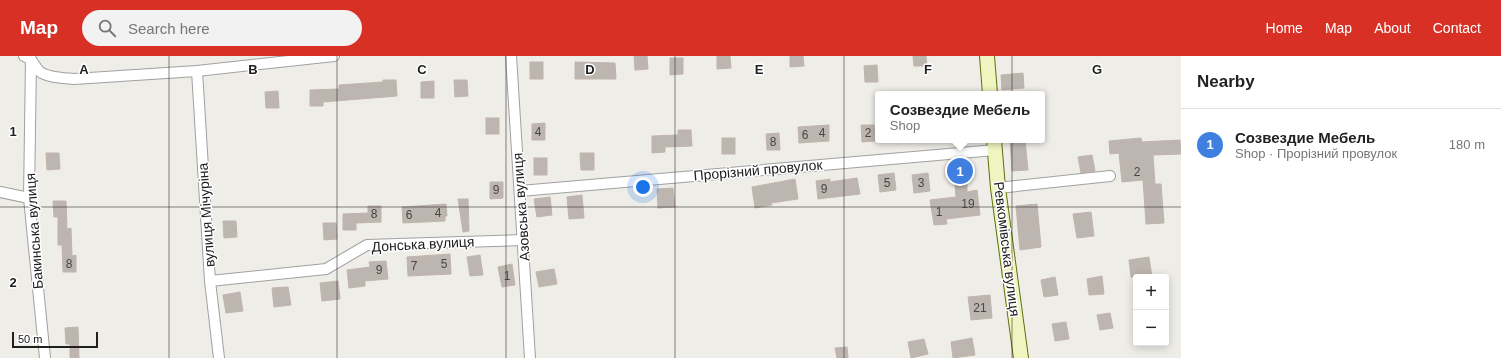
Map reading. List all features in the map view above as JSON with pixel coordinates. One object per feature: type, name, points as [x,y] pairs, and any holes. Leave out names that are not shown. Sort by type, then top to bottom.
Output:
[{"type":"street","points":[[28,57],[40,72],[55,77],[74,79],[197,71],[334,56]]},
{"type":"street","name":"Азовська вулиця","points":[[511,56],[530,358]]},
{"type":"street","points":[[987,56],[990,91]]},
{"type":"street","name":"Бакинська вулиця","points":[[28,57],[29,198],[45,358]]},
{"type":"street","name":"вулиця Мічуріна","points":[[197,71],[210,281],[219,358]]},
{"type":"street","name":"Прорізний провулок","points":[[520,191],[995,145]]},
{"type":"street","name":"Ревкомівська вулиця","points":[[995,145],[998,188],[1021,358]]},
{"type":"street","points":[[998,188],[1110,176]]},
{"type":"street","points":[[0,192],[29,198]]},
{"type":"street","name":"Донська вулиця","points":[[210,281],[326,269],[367,245],[523,240]]},
{"type":"building","points":[[634,56],[647,56],[648,69],[635,70]]},
{"type":"building","points":[[717,56],[730,56],[731,68],[717,69]]},
{"type":"building","points":[[790,56],[803,56],[804,66],[790,67]]},
{"type":"building","points":[[913,56],[926,56],[927,66],[914,66]]},
{"type":"building","points":[[670,58],[683,58],[683,74],[670,75]]},
{"type":"building","points":[[530,62],[543,62],[543,79],[530,79]]},
{"type":"building","points":[[575,62],[615,63],[616,79],[575,79]]},
{"type":"building","points":[[877,65],[878,82],[865,82],[864,66]]},
{"type":"building","points":[[1023,73],[1024,88],[1002,90],[1001,75]]},
{"type":"building","points":[[383,80],[396,80],[397,96],[323,102],[323,106],[310,106],[310,90],[339,89],[339,85],[383,82]]},
{"type":"building","points":[[454,80],[467,80],[468,96],[455,97]]},
{"type":"building","points":[[434,81],[434,98],[421,98],[421,82]]},
{"type":"building","points":[[278,91],[279,108],[266,108],[265,92]]},
{"type":"building","points":[[486,118],[499,118],[499,134],[486,134]]},
{"type":"building","points":[[545,123],[545,140],[532,140],[532,124]]},
{"type":"building","points":[[829,125],[829,141],[799,143],[798,127]]},
{"type":"building","points":[[861,125],[874,125],[875,141],[862,142]]},
{"type":"building","points":[[678,130],[691,130],[692,146],[665,147],[665,152],[652,153],[652,136],[678,135]]},
{"type":"building","points":[[779,133],[780,150],[767,150],[766,134]]},
{"type":"building","points":[[722,138],[735,138],[735,154],[722,154]]},
{"type":"building","points":[[1141,138],[1142,142],[1180,140],[1181,154],[1153,155],[1155,184],[1161,184],[1164,223],[1146,224],[1143,180],[1122,182],[1119,153],[1110,154],[1109,141]]},
{"type":"building","points":[[1010,143],[1025,143],[1028,170],[1012,171]]},
{"type":"building","points":[[46,153],[59,153],[60,169],[47,170]]},
{"type":"building","points":[[580,153],[594,153],[594,170],[581,170]]},
{"type":"building","points":[[1092,155],[1095,171],[1081,173],[1078,157]]},
{"type":"building","points":[[534,158],[547,158],[547,175],[534,175]]},
{"type":"building","points":[[953,162],[967,162],[967,192],[977,190],[980,215],[946,219],[947,224],[934,225],[930,200],[956,197]]},
{"type":"building","points":[[894,173],[896,190],[880,192],[878,175]]},
{"type":"building","points":[[928,173],[930,191],[914,193],[912,175]]},
{"type":"building","points":[[857,178],[860,194],[818,199],[816,181],[830,179],[830,182]]},
{"type":"building","points":[[795,179],[798,199],[771,203],[772,205],[755,208],[752,187]]},
{"type":"building","points":[[490,182],[503,182],[503,198],[490,199]]},
{"type":"building","points":[[673,188],[675,207],[658,208],[657,189]]},
{"type":"building","points":[[582,195],[584,218],[569,219],[567,197]]},
{"type":"building","points":[[550,197],[552,215],[537,217],[534,199]]},
{"type":"building","points":[[458,199],[468,199],[469,231],[463,232]]},
{"type":"building","points":[[53,201],[66,201],[67,229],[71,228],[72,256],[76,255],[76,272],[63,272],[62,245],[58,245],[58,217],[54,217]]},
{"type":"building","points":[[446,204],[447,216],[445,216],[445,221],[403,223],[402,207]]},
{"type":"building","points":[[1037,204],[1041,247],[1020,250],[1016,206]]},
{"type":"building","points":[[368,206],[381,206],[381,222],[356,223],[356,230],[343,230],[343,214],[368,213]]},
{"type":"building","points":[[1091,212],[1094,236],[1077,238],[1073,214]]},
{"type":"building","points":[[223,221],[236,221],[237,237],[224,238]]},
{"type":"building","points":[[323,223],[336,223],[337,239],[324,240]]},
{"type":"building","points":[[450,254],[451,274],[408,276],[407,257]]},
{"type":"building","points":[[480,255],[483,275],[470,276],[467,257]]},
{"type":"building","points":[[1149,257],[1152,274],[1133,274],[1133,277],[1131,277],[1129,260]]},
{"type":"building","points":[[386,261],[388,279],[365,281],[365,286],[349,288],[347,270],[370,267],[369,262]]},
{"type":"building","points":[[512,264],[515,285],[502,287],[498,267]]},
{"type":"building","points":[[554,269],[557,284],[539,287],[536,272]]},
{"type":"building","points":[[1102,276],[1104,294],[1089,295],[1087,279]]},
{"type":"building","points":[[1055,277],[1058,295],[1044,297],[1041,280]]},
{"type":"building","points":[[338,281],[340,299],[322,301],[320,283]]},
{"type":"building","points":[[288,287],[291,305],[274,307],[272,288]]},
{"type":"building","points":[[240,292],[243,311],[226,313],[223,295]]},
{"type":"building","points":[[990,295],[992,318],[971,320],[968,297]]},
{"type":"building","points":[[1110,313],[1113,328],[1100,330],[1097,315]]},
{"type":"building","points":[[1066,322],[1069,339],[1055,341],[1052,324]]},
{"type":"building","points":[[78,327],[79,358],[70,358],[70,344],[66,344],[65,328]]},
{"type":"building","points":[[972,338],[975,355],[953,358],[951,342]]},
{"type":"building","points":[[924,339],[928,354],[911,358],[908,342]]},
{"type":"building","points":[[847,347],[848,358],[837,358],[835,348]]},
{"type":"place","name":"Созвездие Мебель","points":[[960,171]]}]
